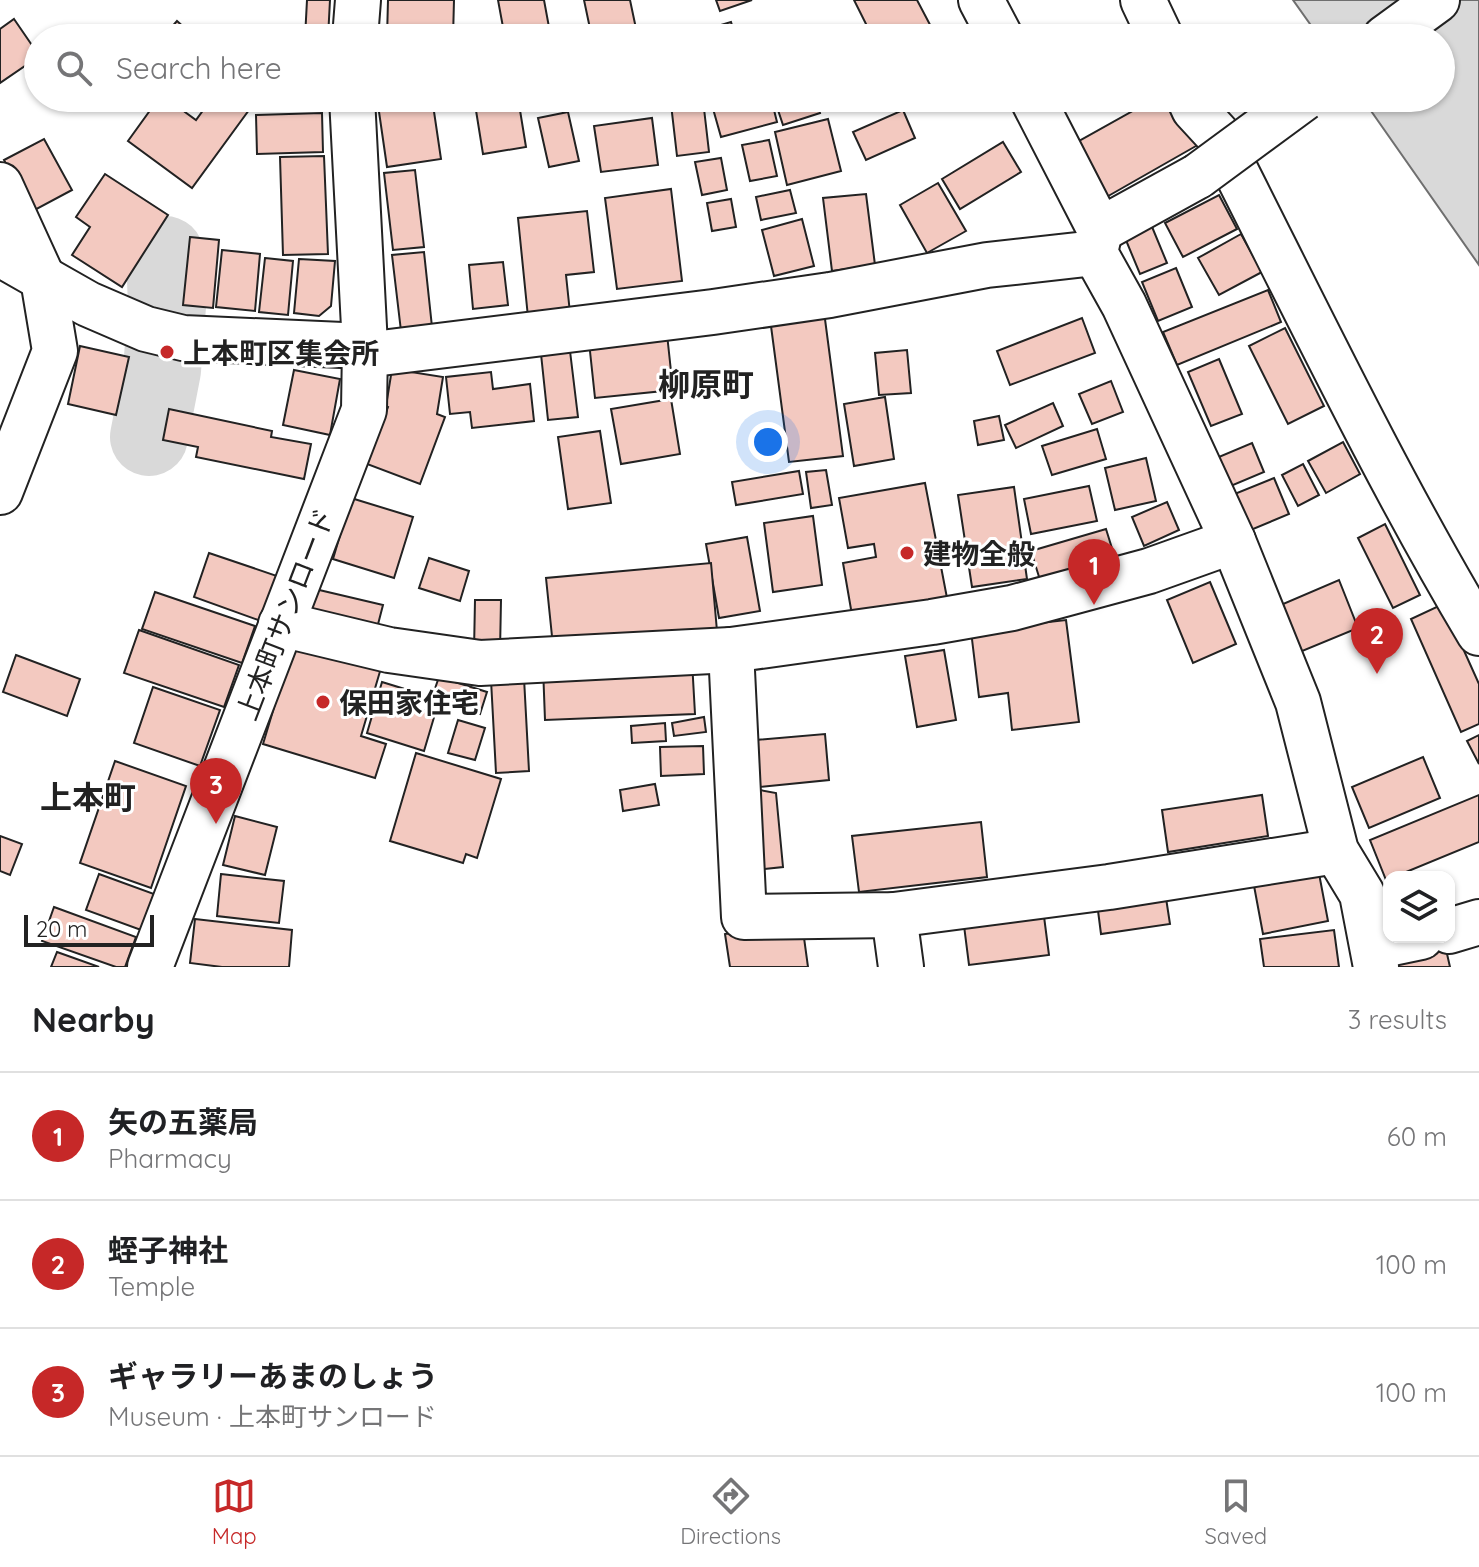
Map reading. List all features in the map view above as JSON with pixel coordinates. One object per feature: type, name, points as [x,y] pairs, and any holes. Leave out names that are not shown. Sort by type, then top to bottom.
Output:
[{"type":"street","points":[[356,24],[358,0]]},
{"type":"street","points":[[981,0],[994,24]]},
{"type":"street","points":[[1143,0],[1154,24]]},
{"type":"street","points":[[1404,24],[1437,0]]},
{"type":"street","name":"上本町サンロード","points":[[150,967],[364,410],[365,350],[353,112]]},
{"type":"street","points":[[1038,112],[1233,541],[1298,702],[1336,851],[1362,894],[1374,957],[1407,943]]},
{"type":"street","points":[[1197,112],[1217,134],[1363,420],[1479,633]]},
{"type":"street","points":[[0,254],[88,304],[164,334],[365,350],[713,312],[830,295],[1097,241],[1198,176],[1285,112]]},
{"type":"street","points":[[0,185],[43,279],[55,351],[0,492]]},
{"type":"street","points":[[281,624],[389,650],[480,663],[731,650],[1012,608],[1149,571],[1233,541]]},
{"type":"street","points":[[731,650],[744,917],[894,915],[1109,887],[1336,851]]},
{"type":"street","points":[[894,915],[901,967]]},
{"type":"street","points":[[1455,929],[1479,922]]},
{"type":"shaded area","points":[[1293,0],[1479,0],[1479,265],[1372,112],[1455,112],[1455,24],[1310,24]]},
{"type":"building","points":[[307,0],[330,0],[329,24],[306,24]]},
{"type":"building","points":[[388,0],[454,0],[453,24],[387,24]]},
{"type":"building","points":[[498,0],[544,0],[548,24],[502,24]]},
{"type":"building","points":[[584,0],[630,0],[635,24],[589,24]]},
{"type":"building","points":[[716,0],[752,0],[720,11]]},
{"type":"building","points":[[854,0],[917,0],[930,24],[866,24]]},
{"type":"building","points":[[14,19],[24,34],[24,67],[0,83],[0,29]]},
{"type":"building","points":[[149,112],[185,112],[196,120],[202,112],[248,112],[192,188],[128,141]]},
{"type":"building","points":[[379,112],[434,112],[441,159],[387,167]]},
{"type":"building","points":[[476,112],[520,112],[526,147],[483,154]]},
{"type":"building","points":[[568,112],[579,161],[549,167],[538,118]]},
{"type":"building","points":[[672,112],[704,112],[709,152],[677,156]]},
{"type":"building","points":[[714,112],[774,112],[777,122],[721,137]]},
{"type":"building","points":[[779,112],[820,112],[820,113],[783,125]]},
{"type":"building","points":[[904,112],[915,138],[866,160],[853,132]]},
{"type":"building","points":[[1131,112],[1186,112],[1203,142],[1103,199],[1072,145]]},
{"type":"building","points":[[322,113],[323,152],[257,154],[256,115]]},
{"type":"building","points":[[652,118],[658,165],[601,172],[594,126]]},
{"type":"building","points":[[828,119],[841,171],[787,185],[775,132]]},
{"type":"building","points":[[44,139],[72,190],[31,212],[4,160]]},
{"type":"building","points":[[769,140],[777,176],[750,181],[742,145]]},
{"type":"building","points":[[1003,142],[1021,172],[960,209],[942,179]]},
{"type":"building","points":[[324,156],[328,254],[283,255],[280,157]]},
{"type":"building","points":[[721,158],[727,190],[702,195],[695,162]]},
{"type":"building","points":[[415,170],[424,247],[393,250],[384,173]]},
{"type":"building","points":[[105,174],[168,215],[122,287],[72,255],[90,227],[76,217]]},
{"type":"building","points":[[938,183],[966,231],[927,253],[900,205]]},
{"type":"building","points":[[671,189],[682,281],[617,289],[605,198]]},
{"type":"building","points":[[790,190],[796,213],[761,220],[756,197]]},
{"type":"building","points":[[866,194],[875,265],[832,271],[823,198]]},
{"type":"building","points":[[1219,195],[1237,229],[1183,257],[1165,223]]},
{"type":"building","points":[[731,199],[736,227],[712,231],[707,203]]},
{"type":"building","points":[[587,211],[594,272],[566,275],[570,313],[528,317],[518,218]]},
{"type":"building","points":[[802,219],[814,266],[774,276],[762,230]]},
{"type":"building","points":[[1150,222],[1167,263],[1140,274],[1123,233]]},
{"type":"building","points":[[1241,234],[1262,272],[1219,295],[1198,258]]},
{"type":"building","points":[[190,237],[219,240],[213,308],[183,305]]},
{"type":"building","points":[[222,250],[260,254],[255,311],[216,307]]},
{"type":"building","points":[[424,252],[432,327],[401,331],[392,255]]},
{"type":"building","points":[[265,258],[293,261],[288,315],[259,312]]},
{"type":"building","points":[[299,259],[335,261],[331,306],[319,316],[294,313]]},
{"type":"building","points":[[503,262],[508,305],[473,309],[469,265]]},
{"type":"building","points":[[1176,268],[1192,307],[1158,321],[1142,282]]},
{"type":"building","points":[[1268,290],[1281,322],[1177,365],[1163,332]]},
{"type":"building","points":[[823,304],[843,456],[789,462],[769,311]]},
{"type":"building","points":[[1082,318],[1095,353],[1010,385],[997,351]]},
{"type":"building","points":[[1285,328],[1324,406],[1288,424],[1249,346]]},
{"type":"building","points":[[667,334],[673,390],[595,398],[589,342]]},
{"type":"building","points":[[80,346],[129,357],[116,415],[68,404]]},
{"type":"building","points":[[907,350],[911,393],[879,395],[875,353]]},
{"type":"building","points":[[570,351],[578,417],[548,420],[541,354]]},
{"type":"building","points":[[1219,359],[1242,414],[1211,426],[1188,372]]},
{"type":"building","points":[[392,369],[443,377],[437,414],[445,417],[420,484],[367,464],[388,407]]},
{"type":"building","points":[[294,370],[340,379],[330,435],[283,425]]},
{"type":"building","points":[[491,372],[493,389],[530,384],[534,421],[472,428],[470,412],[450,414],[446,377]]},
{"type":"building","points":[[1111,381],[1123,412],[1092,424],[1079,394]]},
{"type":"building","points":[[885,397],[894,459],[854,466],[844,404]]},
{"type":"building","points":[[671,399],[680,454],[621,464],[611,409]]},
{"type":"building","points":[[1053,403],[1063,426],[1016,448],[1005,425]]},
{"type":"building","points":[[169,409],[272,431],[271,437],[311,444],[304,479],[196,457],[198,447],[163,440]]},
{"type":"building","points":[[999,416],[1004,440],[978,445],[974,421]]},
{"type":"building","points":[[1097,429],[1106,459],[1052,475],[1042,446]]},
{"type":"building","points":[[600,431],[611,503],[568,509],[558,437]]},
{"type":"building","points":[[1343,442],[1360,474],[1326,493],[1308,461]]},
{"type":"building","points":[[1252,443],[1264,472],[1226,488],[1214,459]]},
{"type":"building","points":[[1146,458],[1156,501],[1115,510],[1105,468]]},
{"type":"building","points":[[1303,464],[1319,495],[1298,506],[1282,475]]},
{"type":"building","points":[[826,470],[832,505],[811,508],[806,472]]},
{"type":"building","points":[[799,471],[803,494],[736,505],[732,482]]},
{"type":"building","points":[[1274,478],[1289,514],[1246,532],[1232,495]]},
{"type":"building","name":"建物全般","points":[[925,483],[947,598],[852,615],[843,563],[876,557],[874,544],[848,548],[839,498]]},
{"type":"building","points":[[1089,486],[1097,521],[1031,534],[1024,499]]},
{"type":"building","points":[[1014,487],[1027,579],[972,587],[958,495]]},
{"type":"building","points":[[351,498],[413,517],[394,578],[333,559]]},
{"type":"building","points":[[1167,502],[1179,530],[1144,546],[1132,517]]},
{"type":"building","points":[[813,516],[822,585],[773,592],[764,523]]},
{"type":"building","points":[[1385,524],[1420,595],[1393,608],[1358,538]]},
{"type":"building","points":[[1106,529],[1115,558],[1040,580],[1031,551]]},
{"type":"building","points":[[747,537],[760,611],[719,618],[706,544]]},
{"type":"building","points":[[209,553],[277,576],[261,621],[194,597]]},
{"type":"building","points":[[429,558],[469,571],[460,601],[419,588]]},
{"type":"building","points":[[711,563],[717,631],[553,646],[546,578]]},
{"type":"building","points":[[1339,580],[1358,628],[1295,654],[1276,607]]},
{"type":"building","points":[[1210,582],[1236,644],[1193,663],[1167,600]]},
{"type":"building","points":[[315,589],[383,605],[376,632],[309,616]]},
{"type":"building","points":[[155,592],[255,626],[242,663],[142,629]]},
{"type":"building","points":[[475,600],[501,600],[500,651],[474,651]]},
{"type":"building","points":[[1443,604],[1479,684],[1479,724],[1461,732],[1411,619]]},
{"type":"building","points":[[1066,620],[1079,722],[1012,730],[1008,693],[979,697],[971,631]]},
{"type":"building","points":[[139,630],[239,665],[224,707],[124,673]]},
{"type":"building","name":"保田家住宅","points":[[294,641],[381,668],[361,736],[386,744],[375,778],[263,744]]},
{"type":"building","points":[[944,650],[956,720],[917,727],[905,656]]},
{"type":"building","points":[[16,655],[80,679],[67,716],[3,692]]},
{"type":"building","points":[[692,661],[695,714],[545,720],[543,667]]},
{"type":"building","points":[[439,677],[487,692],[480,714],[431,700]]},
{"type":"building","points":[[524,678],[529,771],[496,773],[491,680]]},
{"type":"building","points":[[382,682],[421,694],[417,708],[435,714],[424,751],[367,733]]},
{"type":"building","points":[[153,687],[220,710],[200,766],[134,743]]},
{"type":"building","points":[[704,717],[706,732],[674,736],[672,723]]},
{"type":"building","points":[[458,720],[485,728],[475,760],[448,753]]},
{"type":"building","points":[[665,723],[666,741],[632,743],[631,726]]},
{"type":"building","points":[[825,734],[829,780],[749,788],[744,741]]},
{"type":"building","points":[[1479,735],[1479,764],[1467,741]]},
{"type":"building","points":[[703,746],[704,774],[661,776],[660,747]]},
{"type":"building","points":[[416,753],[501,779],[477,858],[466,854],[463,863],[390,841]]},
{"type":"building","points":[[1423,757],[1440,798],[1369,828],[1352,787]]},
{"type":"building","points":[[115,761],[186,786],[151,888],[80,863]]},
{"type":"building","points":[[655,784],[659,805],[623,811],[620,790]]},
{"type":"building","points":[[749,788],[776,793],[783,867],[755,870]]},
{"type":"building","points":[[1262,795],[1268,836],[1168,852],[1162,810]]},
{"type":"building","points":[[1479,795],[1479,842],[1409,871],[1383,872],[1370,840]]},
{"type":"building","points":[[235,816],[277,827],[265,875],[223,865]]},
{"type":"building","points":[[981,822],[987,877],[859,892],[852,836]]},
{"type":"building","points":[[0,836],[22,844],[10,875],[0,871]]},
{"type":"building","points":[[1317,863],[1328,921],[1263,934],[1252,875]]},
{"type":"building","points":[[99,874],[154,894],[141,930],[86,910]]},
{"type":"building","points":[[221,874],[284,881],[279,923],[217,916]]},
{"type":"building","points":[[1164,885],[1170,924],[1101,934],[1096,895]]},
{"type":"building","points":[[1042,901],[1049,955],[969,965],[962,910]]},
{"type":"building","points":[[54,907],[136,937],[125,967],[116,967],[42,941]]},
{"type":"building","points":[[195,919],[292,930],[289,967],[222,967],[190,963]]},
{"type":"building","points":[[802,923],[808,967],[730,967],[725,934]]},
{"type":"building","points":[[1334,930],[1339,967],[1264,967],[1260,939]]},
{"type":"building","points":[[1445,945],[1450,967],[1392,967],[1390,956]]},
{"type":"building","points":[[57,952],[99,967],[51,967]]},
{"type":"waterway","points":[[149,437],[162,370],[167,306],[165,255]]},
{"type":"place","name":"上本町区集会所","points":[[167,352]]},
{"type":"place","name":"建物全般","points":[[907,553]]},
{"type":"place","name":"矢の五薬局","points":[[1094,605]]},
{"type":"place","name":"蛭子神社","points":[[1377,674]]},
{"type":"place","name":"保田家住宅","points":[[323,702]]},
{"type":"place","name":"ギャラリーあまのしょう","points":[[216,824]]},
{"type":"district","name":"柳原町","points":[[706,384]]},
{"type":"district","name":"上本町","points":[[88,797]]}]
